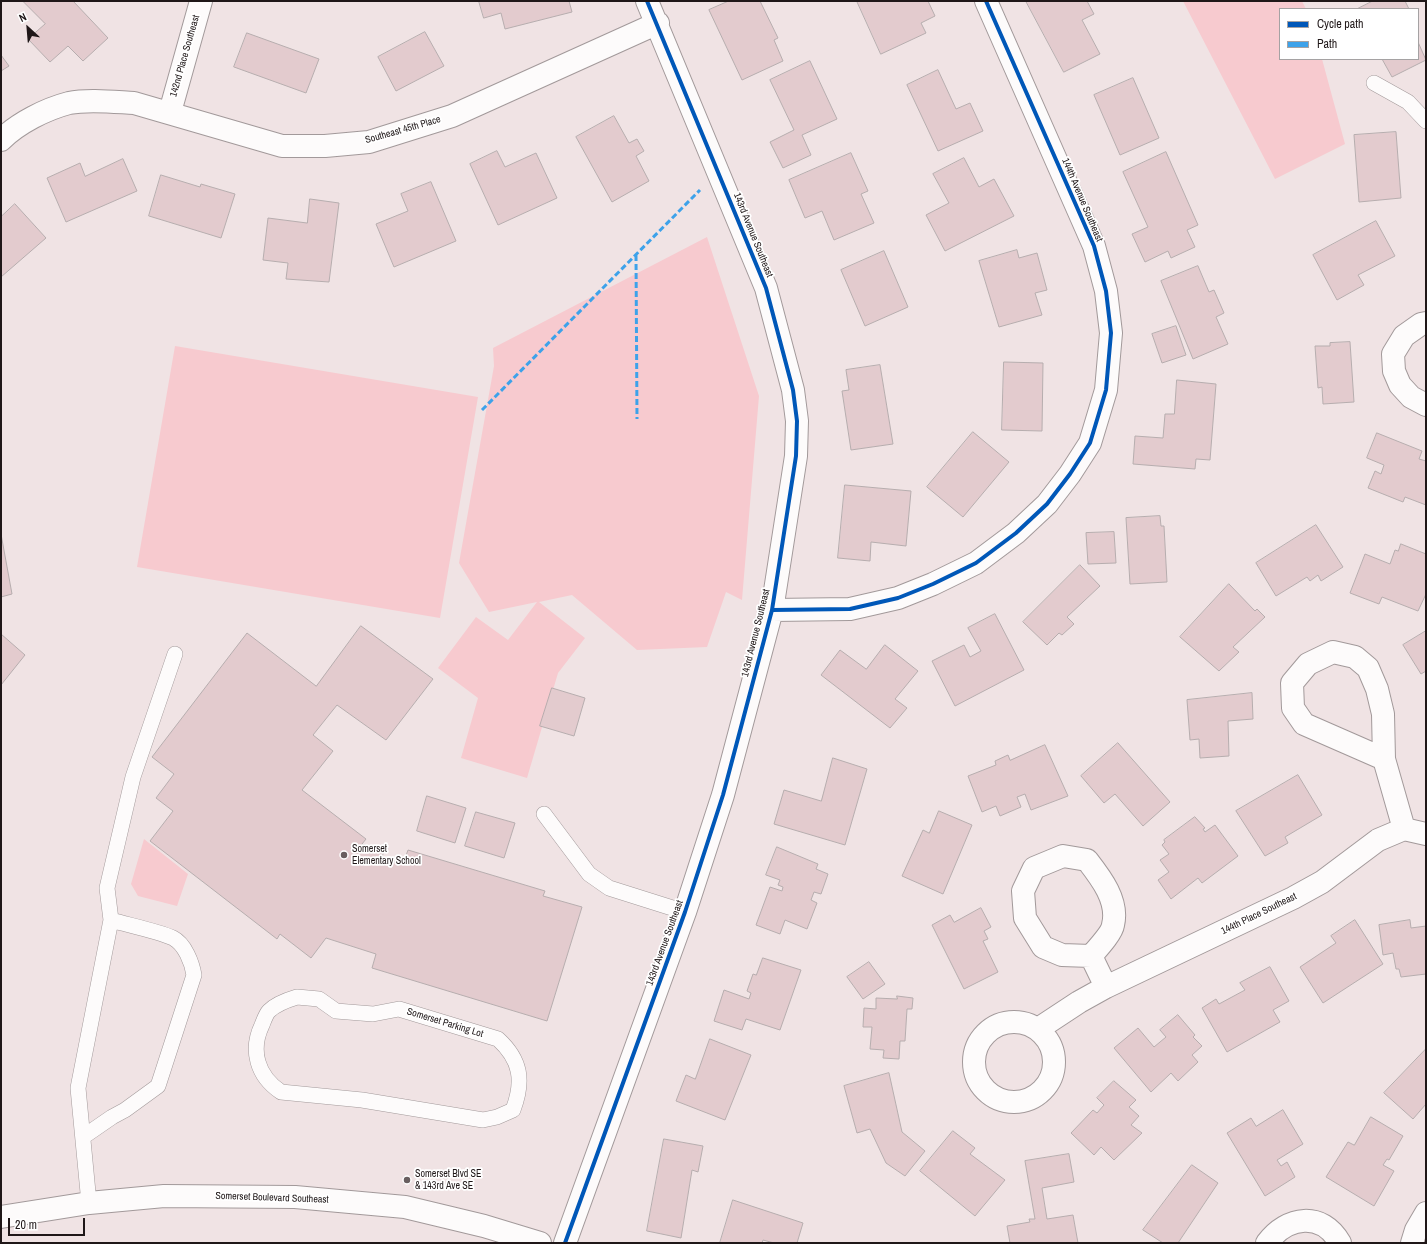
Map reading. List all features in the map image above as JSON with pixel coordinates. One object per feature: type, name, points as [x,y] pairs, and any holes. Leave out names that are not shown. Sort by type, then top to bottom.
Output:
[{"type":"street","name":"142nd Place Southeast","points":[[170,112],[201,1]]},
{"type":"street","name":"143rd Avenue Southeast","points":[[566,1243],[685,912],[723,795],[772,610],[796,456],[797,421],[793,390],[766,288],[658,23],[647,1]]},
{"type":"street","name":"144th Avenue Southeast","points":[[772,610],[850,609],[898,598],[933,584],[976,563],[1016,533],[1047,504],[1070,474],[1090,443],[1106,390],[1111,333],[1106,291],[1094,246],[986,1]]},
{"type":"street","name":"Southeast 45th Place","points":[[1,140],[33,117],[70,103],[109,101],[134,103],[170,112],[282,146],[325,146],[369,142],[452,116],[658,23]]},
{"type":"street","points":[[1426,323],[1421,324],[1404,336],[1393,354],[1394,371],[1400,385],[1411,397],[1426,405]]},
{"type":"street","points":[[1384,759],[1304,724],[1293,708],[1292,683],[1308,664],[1333,652],[1355,657],[1368,668],[1377,689],[1383,714],[1384,759],[1404,829],[1426,834]]},
{"type":"street","name":"144th Place Southeast","points":[[1038,1029],[1078,1002],[1106,987],[1293,898],[1322,882],[1378,840],[1404,829]]},
{"type":"street","points":[[1062,856],[1087,860],[1103,881],[1113,907],[1113,926],[1092,956],[1062,955],[1043,947],[1025,918],[1023,890],[1034,868],[1062,856]]},
{"type":"street","points":[[1092,956],[1106,987]]},
{"type":"street","name":"Somerset Boulevard Southeast","points":[[1,1217],[89,1203],[164,1196],[295,1196],[405,1207],[484,1226],[540,1243]]},
{"type":"street","points":[[1412,1243],[1416,1230],[1426,1213]]},
{"type":"street","points":[[1267,1243],[1275,1232],[1287,1224],[1296,1221],[1307,1221],[1326,1227],[1334,1233],[1340,1243]]},
{"type":"lane","points":[[1374,83],[1408,102],[1426,121]]},
{"type":"lane","points":[[89,1203],[78,1088],[111,920],[107,888],[132,777],[175,654]]},
{"type":"lane","points":[[544,814],[589,874],[609,888],[685,912]]},
{"type":"lane","points":[[83,1137],[125,1110],[158,1086],[194,975],[192,965],[186,952],[174,938],[111,920]]},
{"type":"lane","name":"Somerset Parking Lot","points":[[297,997],[319,999],[336,1011],[373,1014],[399,1009],[498,1039],[510,1050],[517,1066],[520,1080],[518,1097],[513,1110],[497,1117],[483,1120],[362,1100],[281,1092],[270,1084],[260,1070],[255,1051],[259,1032],[269,1011],[281,1003],[297,997]]},
{"type":"shaded area","points":[[1183,1],[1302,1],[1306,8],[1279,8],[1279,60],[1322,60],[1345,144],[1275,179]]},
{"type":"shaded area","points":[[707,237],[759,396],[742,600],[726,592],[707,647],[637,650],[572,595],[539,602],[585,638],[558,673],[527,778],[461,758],[478,698],[438,668],[476,617],[508,640],[537,602],[489,612],[459,563],[494,366],[493,348]]},
{"type":"shaded area","points":[[175,346],[478,397],[440,618],[137,567]]},
{"type":"shaded area","points":[[144,839],[188,874],[177,906],[138,896],[131,884]]},
{"type":"building","points":[[23,1],[73,1],[108,38],[83,61],[68,46],[50,62],[28,39],[45,24]]},
{"type":"building","points":[[479,1],[569,1],[572,12],[505,29],[501,13],[484,18]]},
{"type":"building","points":[[729,1],[760,1],[778,38],[774,40],[783,61],[742,80],[709,10]]},
{"type":"building","points":[[857,1],[928,1],[935,16],[921,23],[926,33],[881,54]]},
{"type":"building","points":[[1026,1],[1087,1],[1094,14],[1082,20],[1100,54],[1064,72]]},
{"type":"building","points":[[1373,1],[1405,1],[1408,8],[1359,8]]},
{"type":"building","points":[[425,32],[444,66],[396,91],[378,57]]},
{"type":"building","points":[[247,33],[319,59],[306,93],[234,67]]},
{"type":"building","points":[[1419,44],[1426,60],[1392,77],[1383,60],[1419,60]]},
{"type":"building","points":[[1,55],[9,66],[1,71]]},
{"type":"building","points":[[810,61],[837,119],[802,135],[811,155],[783,168],[770,142],[794,130],[770,80]]},
{"type":"building","points":[[938,70],[956,109],[970,103],[983,131],[938,151],[907,85]]},
{"type":"building","points":[[1133,78],[1159,138],[1120,155],[1094,95]]},
{"type":"building","points":[[614,116],[629,143],[637,139],[644,151],[636,156],[649,181],[612,202],[576,137]]},
{"type":"building","points":[[1396,132],[1401,198],[1359,202],[1354,135]]},
{"type":"building","points":[[497,151],[505,167],[536,153],[557,198],[498,225],[470,164]]},
{"type":"building","points":[[1166,152],[1198,225],[1187,230],[1195,247],[1171,258],[1168,251],[1145,262],[1132,234],[1148,227],[1123,172]]},
{"type":"building","points":[[851,153],[868,191],[861,194],[874,223],[834,240],[822,211],[805,218],[789,180]]},
{"type":"building","points":[[964,158],[979,187],[994,179],[1014,216],[945,251],[926,215],[949,203],[933,174]]},
{"type":"building","points":[[123,159],[137,191],[66,222],[47,178],[80,163],[85,176]]},
{"type":"building","points":[[161,175],[200,187],[201,184],[235,194],[221,238],[149,216]]},
{"type":"building","points":[[431,182],[456,241],[394,267],[376,224],[408,211],[401,194]]},
{"type":"building","points":[[310,199],[339,203],[329,282],[286,279],[288,263],[263,260],[268,218],[307,223]]},
{"type":"building","points":[[15,204],[46,238],[1,277],[1,217]]},
{"type":"building","points":[[1376,221],[1395,256],[1358,275],[1364,285],[1337,300],[1313,255]]},
{"type":"building","points":[[1017,250],[1019,258],[1037,253],[1047,290],[1035,293],[1042,315],[999,327],[979,261]]},
{"type":"building","points":[[884,251],[908,307],[865,326],[841,270]]},
{"type":"building","points":[[1198,266],[1209,292],[1214,290],[1224,313],[1216,317],[1228,344],[1193,359],[1161,281]]},
{"type":"building","points":[[1176,326],[1186,355],[1162,363],[1152,334]]},
{"type":"building","points":[[1350,342],[1354,402],[1323,404],[1322,387],[1318,388],[1315,346],[1330,346],[1330,343]]},
{"type":"building","points":[[1004,362],[1043,363],[1042,431],[1002,430]]},
{"type":"building","points":[[880,365],[893,444],[851,450],[842,391],[849,390],[846,370]]},
{"type":"building","points":[[1177,380],[1216,384],[1210,460],[1196,459],[1195,469],[1133,464],[1135,436],[1163,438],[1165,414],[1174,414]]},
{"type":"building","points":[[973,432],[1009,462],[963,517],[927,487]]},
{"type":"building","points":[[1377,433],[1422,451],[1419,459],[1426,461],[1426,505],[1405,497],[1403,502],[1368,488],[1375,471],[1381,474],[1384,465],[1367,458]]},
{"type":"building","points":[[845,485],[911,491],[906,546],[871,542],[870,561],[838,558]]},
{"type":"building","points":[[1160,516],[1161,526],[1164,526],[1167,582],[1130,584],[1126,518]]},
{"type":"building","points":[[1316,525],[1343,567],[1321,581],[1318,575],[1310,581],[1307,577],[1276,596],[1256,563]]},
{"type":"building","points":[[1114,532],[1116,563],[1088,564],[1086,533]]},
{"type":"building","points":[[1,534],[12,594],[1,597]]},
{"type":"building","points":[[1401,544],[1426,554],[1426,594],[1418,611],[1382,597],[1379,604],[1350,593],[1365,554],[1390,564],[1395,550],[1398,551]]},
{"type":"building","points":[[1080,565],[1100,586],[1067,617],[1074,624],[1062,635],[1059,633],[1047,645],[1023,622]]},
{"type":"building","points":[[1229,584],[1255,611],[1257,609],[1265,617],[1233,647],[1239,652],[1219,671],[1180,637]]},
{"type":"building","points":[[995,614],[1024,670],[955,706],[932,661],[964,645],[970,657],[981,651],[968,628]]},
{"type":"building","points":[[361,626],[433,679],[386,740],[337,705],[313,735],[333,751],[302,790],[366,839],[362,844],[384,851],[382,857],[403,864],[408,850],[545,891],[543,896],[582,907],[547,1021],[372,968],[376,954],[326,938],[311,958],[280,934],[277,939],[150,841],[173,811],[156,798],[174,774],[152,757],[247,633],[316,686]]},
{"type":"building","points":[[1426,631],[1426,671],[1421,674],[1403,645]]},
{"type":"building","points":[[1,634],[25,655],[1,685]]},
{"type":"building","points":[[885,645],[918,671],[895,699],[907,708],[890,728],[821,675],[840,650],[866,669]]},
{"type":"building","points":[[552,688],[585,698],[574,736],[540,726]]},
{"type":"building","points":[[1252,693],[1253,719],[1228,721],[1229,756],[1200,758],[1199,739],[1190,740],[1187,700]]},
{"type":"building","points":[[1118,743],[1170,802],[1143,826],[1115,794],[1104,803],[1081,776]]},
{"type":"building","points":[[1045,745],[1068,796],[1031,810],[1025,794],[1017,797],[1021,807],[1000,816],[996,806],[982,812],[968,776],[996,765],[995,761],[1008,755],[1010,760]]},
{"type":"building","points":[[833,758],[867,769],[845,845],[774,824],[784,790],[821,801]]},
{"type":"building","points":[[1298,775],[1322,815],[1285,837],[1288,843],[1265,856],[1236,811]]},
{"type":"building","points":[[427,796],[466,808],[455,843],[417,831]]},
{"type":"building","points":[[939,811],[972,825],[943,894],[902,876],[923,830],[929,833]]},
{"type":"building","points":[[476,812],[515,823],[504,858],[465,846]]},
{"type":"building","points":[[1195,817],[1205,828],[1203,829],[1205,832],[1215,825],[1238,856],[1202,883],[1198,878],[1171,899],[1158,880],[1169,872],[1160,860],[1169,854],[1162,845],[1165,842],[1164,840]]},
{"type":"building","points":[[777,847],[818,864],[816,869],[828,874],[821,894],[814,892],[811,900],[817,903],[807,929],[785,920],[780,934],[756,925],[770,887],[782,891],[783,887],[778,885],[780,880],[766,875]]},
{"type":"building","points":[[981,908],[991,927],[984,931],[988,939],[983,941],[998,972],[964,989],[932,925],[950,915],[954,922]]},
{"type":"building","points":[[1355,920],[1383,964],[1323,1003],[1300,967],[1336,943],[1331,936]]},
{"type":"building","points":[[1410,920],[1411,928],[1426,926],[1426,974],[1401,977],[1399,969],[1396,969],[1393,953],[1383,955],[1379,925]]},
{"type":"building","points":[[763,958],[801,970],[780,1030],[746,1019],[742,1030],[714,1021],[724,990],[749,999],[751,993],[747,991],[753,974],[756,975]]},
{"type":"building","points":[[869,962],[885,984],[863,999],[847,977]]},
{"type":"building","points":[[1270,967],[1289,1001],[1273,1010],[1280,1022],[1227,1052],[1202,1008],[1216,999],[1219,1004],[1245,990],[1240,983]]},
{"type":"building","points":[[897,996],[913,998],[912,1009],[907,1009],[905,1041],[900,1041],[899,1059],[883,1058],[884,1050],[870,1049],[872,1027],[863,1027],[864,1008],[876,1009],[876,998],[897,999]]},
{"type":"building","points":[[1178,1015],[1195,1035],[1193,1037],[1202,1046],[1192,1055],[1198,1062],[1178,1081],[1171,1073],[1151,1092],[1114,1048],[1138,1028],[1154,1047],[1166,1037],[1160,1030]]},
{"type":"building","points":[[710,1039],[751,1055],[725,1120],[676,1101],[686,1075],[695,1079]]},
{"type":"building","points":[[1426,1049],[1426,1104],[1413,1119],[1384,1093]]},
{"type":"building","points":[[889,1073],[902,1132],[925,1151],[905,1176],[886,1163],[870,1129],[857,1133],[844,1086]]},
{"type":"building","points":[[1114,1081],[1136,1100],[1129,1107],[1139,1116],[1131,1125],[1142,1133],[1114,1160],[1101,1147],[1094,1155],[1071,1133],[1093,1110],[1097,1113],[1104,1105],[1097,1098]]},
{"type":"building","points":[[1283,1110],[1303,1144],[1277,1160],[1281,1166],[1287,1162],[1295,1177],[1265,1196],[1227,1133],[1251,1118],[1256,1126]]},
{"type":"building","points":[[1371,1117],[1403,1136],[1389,1160],[1387,1159],[1383,1165],[1394,1171],[1374,1206],[1326,1177],[1348,1142],[1354,1145]]},
{"type":"building","points":[[953,1131],[975,1148],[970,1154],[1005,1180],[975,1216],[920,1171]]},
{"type":"building","points":[[664,1139],[703,1146],[698,1172],[692,1170],[681,1238],[647,1231]]},
{"type":"building","points":[[1069,1154],[1074,1182],[1042,1188],[1047,1219],[1073,1215],[1078,1243],[1010,1243],[1007,1226],[1030,1222],[1029,1219],[1035,1219],[1025,1161]]},
{"type":"building","points":[[1192,1165],[1218,1183],[1178,1243],[1163,1243],[1143,1230]]},
{"type":"building","points":[[733,1200],[803,1223],[797,1243],[774,1243],[763,1240],[762,1243],[720,1243]]},
{"type":"marked path","points":[[482,410],[700,190]]},
{"type":"marked path","points":[[636,255],[637,419]]},
{"type":"cycle path","points":[[565,1243],[685,912],[723,795],[772,610],[796,456],[797,421],[793,390],[766,288],[647,1]]},
{"type":"cycle path","points":[[772,610],[850,609],[898,598],[933,584],[976,563],[1016,533],[1047,504],[1070,474],[1090,443],[1106,390],[1111,333],[1106,291],[1094,246],[986,1]]},
{"type":"place","name":"Somerset Elementary School","points":[[344,855]]},
{"type":"place","name":"Somerset Blvd SE & 143rd Ave SE","points":[[407,1180]]}]
